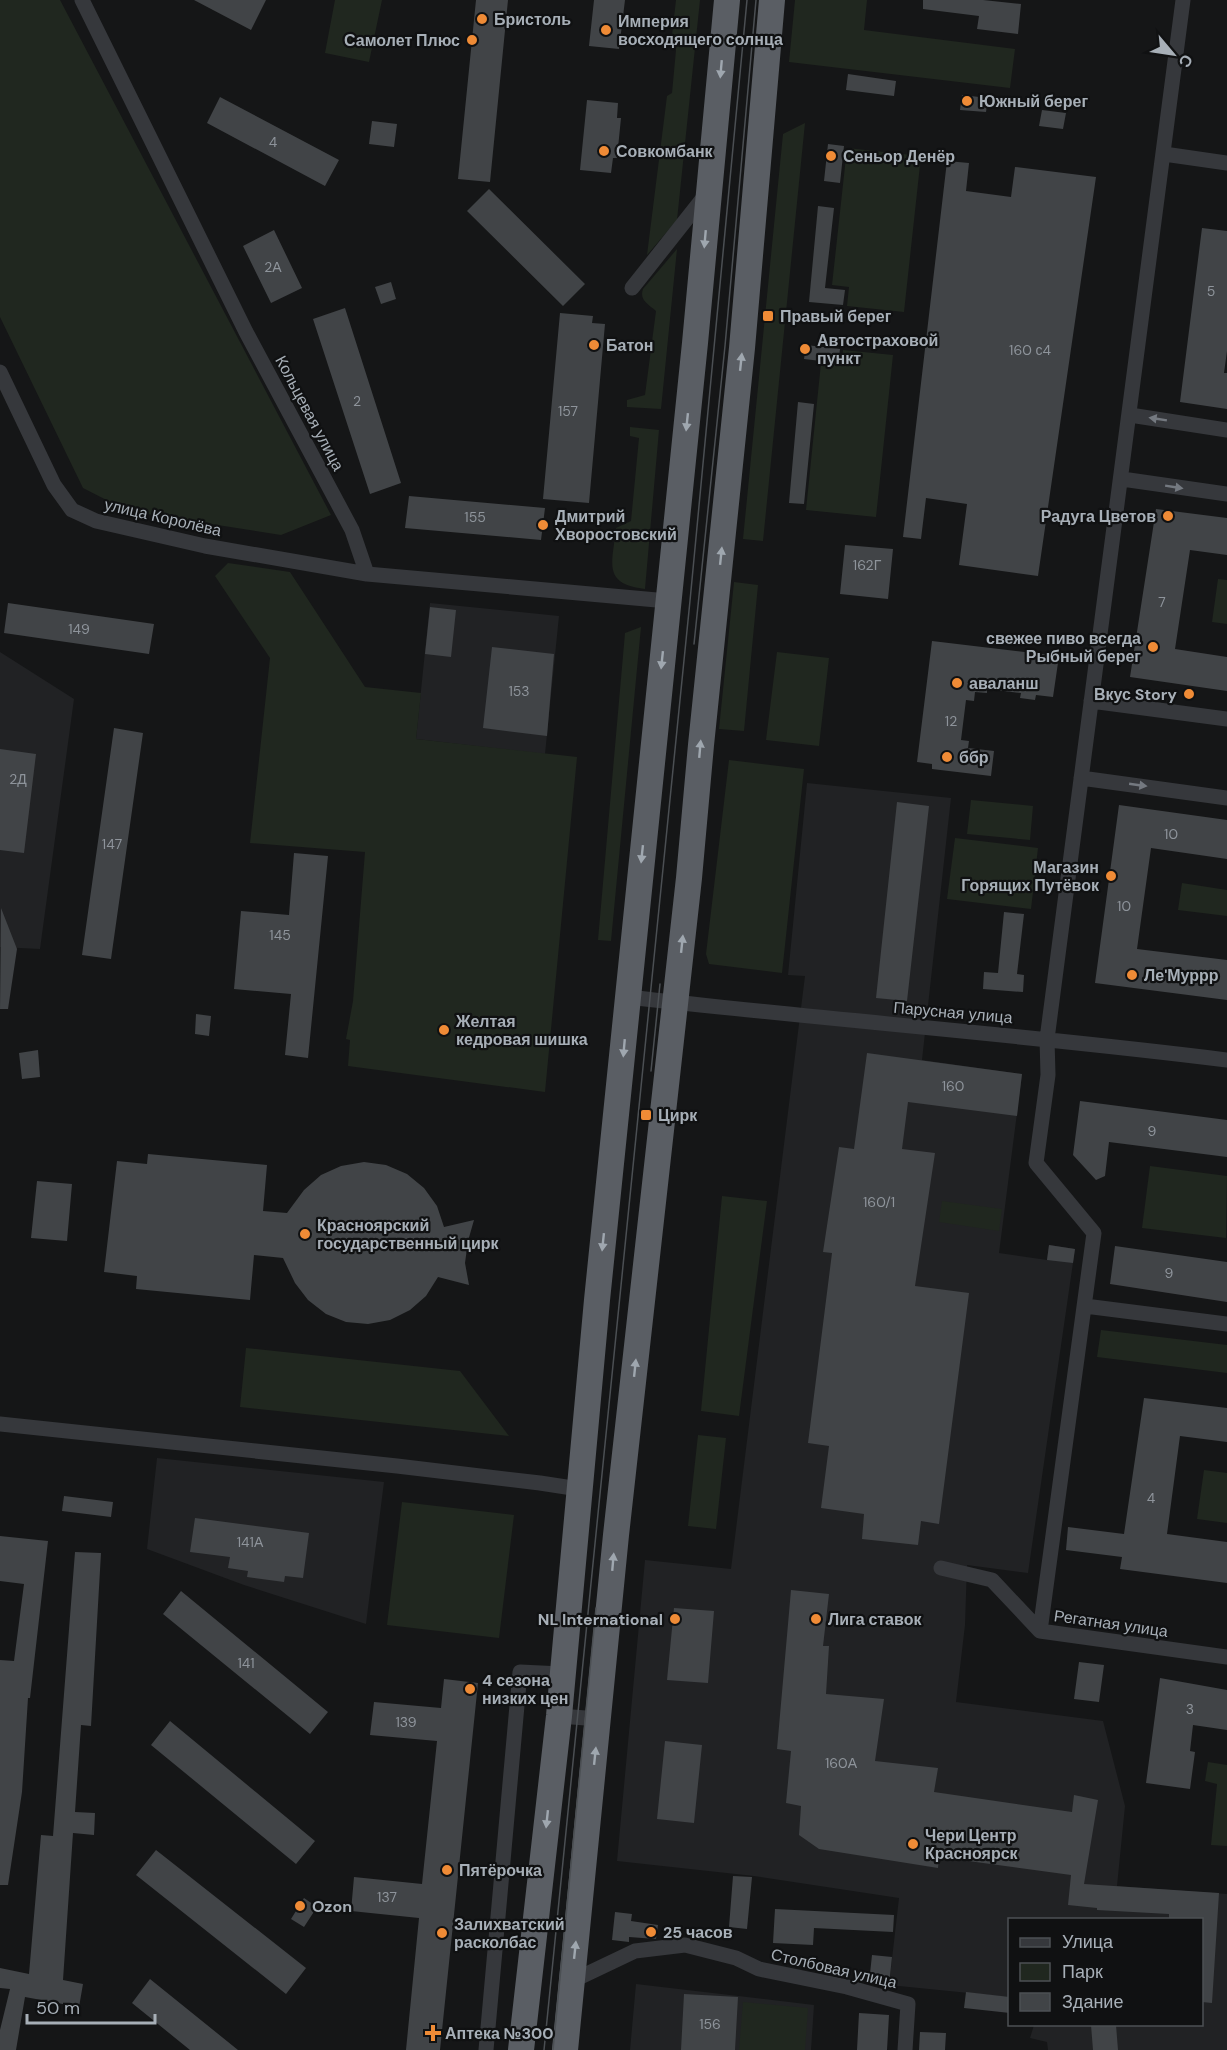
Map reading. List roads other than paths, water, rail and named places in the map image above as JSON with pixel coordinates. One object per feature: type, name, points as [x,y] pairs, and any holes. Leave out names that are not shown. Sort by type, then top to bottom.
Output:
[{"type":"highway","points":[[521,2050],[559,1716],[579,1490],[727,0]]},
{"type":"highway","points":[[565,2050],[616,1535],[676,1002],[742,348],[772,0]]},
{"type":"street","name":"Кольцевая улица","points":[[82,0],[236,312],[352,530],[367,574]]},
{"type":"street","points":[[1040,1631],[1094,1233],[1036,1163],[1048,1075],[1047,1039],[1183,0]]},
{"type":"street","points":[[1164,154],[1227,163]]},
{"type":"street","points":[[632,288],[710,189]]},
{"type":"street","name":"улица Королёва","points":[[0,372],[54,485],[72,510],[96,521],[205,546],[367,574]]},
{"type":"street","points":[[1130,415],[1227,430]]},
{"type":"street","points":[[1122,479],[1227,494]]},
{"type":"street","points":[[367,574],[668,601]]},
{"type":"street","points":[[1091,701],[1227,719]]},
{"type":"street","points":[[1080,778],[1227,798]]},
{"type":"street","name":"Парусная улица","points":[[628,997],[819,1018],[1047,1039],[1227,1060]]},
{"type":"street","points":[[1085,1306],[1227,1324]]},
{"type":"street","points":[[0,1424],[397,1466],[540,1483],[579,1490]]},
{"type":"street","name":"Регатная улица","points":[[941,1568],[992,1580],[1040,1631],[1227,1657]]},
{"type":"street","points":[[486,2050],[520,1672],[562,1674]]},
{"type":"street","points":[[559,1716],[599,1719]]},
{"type":"street","name":"Столбовая улица","points":[[572,1980],[635,1951],[685,1945],[736,1958],[759,1969],[847,1987],[908,2004],[905,2050]]},
{"type":"tram line","points":[[544,2050],[679,719],[747,0]]},
{"type":"tram line","points":[[694,644],[725,346],[756,0]]},
{"type":"tram line","points":[[651,1071],[660,984]]},
{"type":"tram line","points":[[553,2050],[596,1608]]},
{"type":"place","name":"Бристоль","points":[[482,19]]},
{"type":"place","name":"Империя восходящего солнца","points":[[606,30]]},
{"type":"place","name":"Самолет Плюс","points":[[472,40]]},
{"type":"place","name":"Южный берег","points":[[967,101]]},
{"type":"place","name":"Совкомбанк","points":[[604,151]]},
{"type":"place","name":"Сеньор Денёр","points":[[831,156]]},
{"type":"place","name":"Правый берег","points":[[768,316]]},
{"type":"place","name":"Батон","points":[[594,345]]},
{"type":"place","name":"Автостраховой пункт","points":[[805,349]]},
{"type":"place","name":"Радуга Цветов","points":[[1168,516]]},
{"type":"place","name":"Дмитрий Хворостовский","points":[[543,525]]},
{"type":"place","name":"свежее пиво всегда Рыбный берег","points":[[1153,647]]},
{"type":"place","name":"аваланш","points":[[957,683]]},
{"type":"place","name":"Вкус Story","points":[[1189,694]]},
{"type":"place","name":"ббр","points":[[947,757]]},
{"type":"place","name":"Магазин Горящих Путёвок","points":[[1111,876]]},
{"type":"place","name":"Ле'Муррр","points":[[1132,975]]},
{"type":"place","name":"Желтая кедровая шишка","points":[[444,1030]]},
{"type":"place","name":"Цирк","points":[[646,1115]]},
{"type":"place","name":"Красноярский государственный цирк","points":[[305,1234]]},
{"type":"place","name":"NL International","points":[[675,1619]]},
{"type":"place","name":"Лига ставок","points":[[816,1619]]},
{"type":"place","name":"4 сезона низких цен","points":[[470,1689]]},
{"type":"place","name":"Чери Центр Красноярск","points":[[913,1844]]},
{"type":"place","name":"Пятёрочка","points":[[447,1870]]},
{"type":"place","name":"Ozon","points":[[300,1906]]},
{"type":"place","name":"25 часов","points":[[651,1932]]},
{"type":"place","name":"Залихватский расколбас","points":[[442,1933]]},
{"type":"place","name":"Аптека №300","points":[[433,2033]]}]
